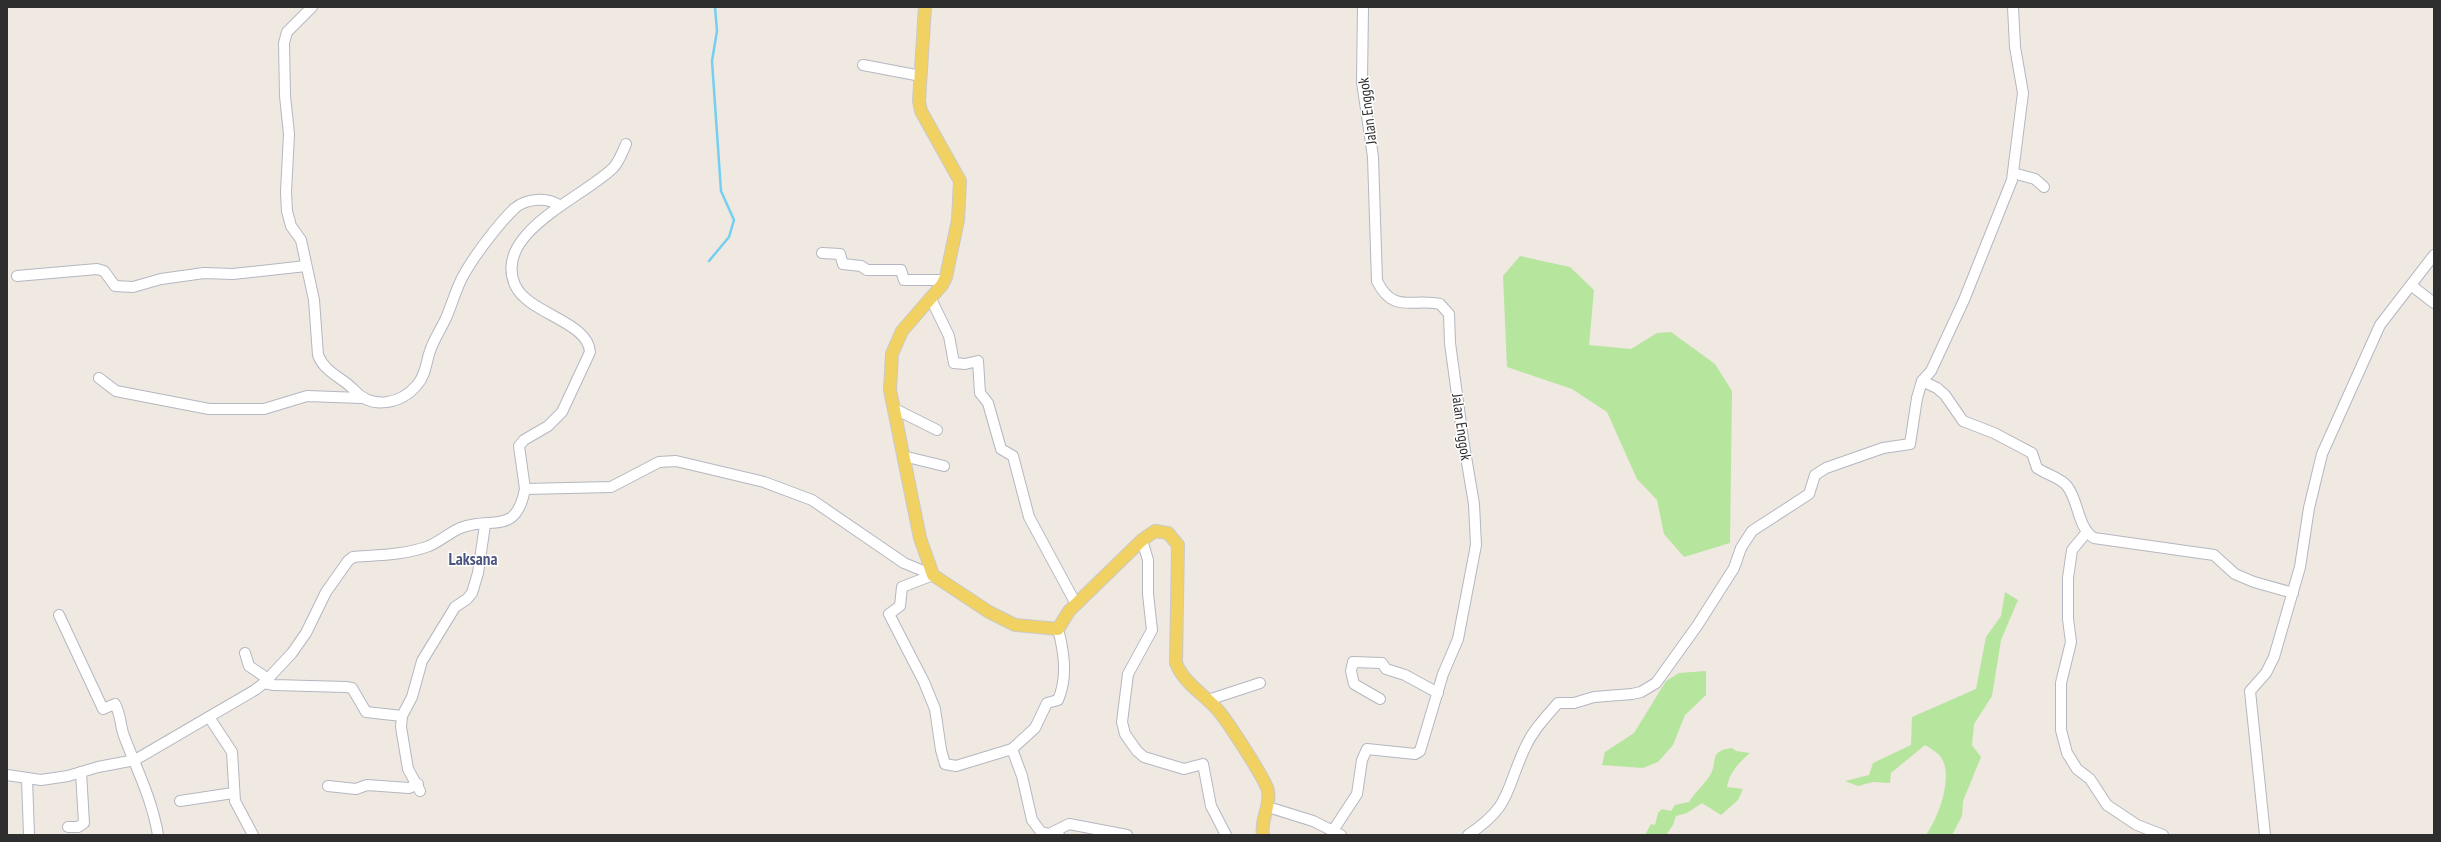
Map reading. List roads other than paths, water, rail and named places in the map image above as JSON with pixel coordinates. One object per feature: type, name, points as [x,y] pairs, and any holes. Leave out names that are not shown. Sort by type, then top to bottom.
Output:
[{"type":"main road","points":[[926,7],[919,101],[921,111],[960,181],[958,220],[945,280],[897,339],[892,354],[890,373],[893,408],[920,538],[934,575],[989,612],[1015,625],[1058,629],[1076,604],[1150,533],[1162,531],[1174,538],[1178,545],[1176,663],[1182,676],[1208,700],[1233,732],[1260,774],[1268,790],[1268,807],[1261,826],[1263,835]]},
{"type":"street","points":[[312,7],[287,32],[284,43],[285,96],[289,134],[287,211],[293,230],[301,240],[314,300],[318,355],[320,361],[326,369],[350,386],[361,398]]},
{"type":"street","name":"Jalan Enggok","points":[[1338,832],[1357,794],[1362,760],[1366,749],[1417,753],[1458,639],[1469,588],[1476,545],[1475,512],[1450,343],[1449,314],[1440,304],[1425,302],[1402,304],[1396,302],[1385,294],[1377,281],[1373,157],[1362,82],[1363,7]]},
{"type":"street","points":[[1468,835],[1486,823],[1502,805],[1524,750],[1541,721],[1558,704],[1574,703],[1594,697],[1632,694],[1641,692],[1656,683],[1697,626],[1732,572],[1741,548],[1752,531],[1809,494],[1814,475],[1826,468],[1883,448],[1910,444],[1916,398],[1922,381],[1931,371],[1964,300],[2007,193],[2013,173],[2023,93],[2015,47],[2013,7]]},
{"type":"street","points":[[863,65],[921,76]]},
{"type":"street","points":[[7,775],[41,780],[135,760],[209,717],[266,681],[284,663],[306,633],[326,592],[348,561],[353,557],[418,550],[430,546],[462,527],[476,523],[485,525],[501,523],[508,519],[521,505],[525,489],[520,446],[524,440],[548,426],[562,412],[590,352],[588,342],[584,337],[527,300],[517,289],[512,279],[511,267],[520,241],[560,206],[614,168],[626,144]]},
{"type":"street","points":[[2013,173],[2035,180],[2044,187]]},
{"type":"street","points":[[99,378],[116,391],[209,409],[264,409],[307,396],[361,398],[380,403],[402,398],[417,385],[423,376],[430,351],[463,276],[476,256],[516,208],[535,200],[554,202],[560,206]]},
{"type":"street","points":[[822,253],[840,254],[843,264],[861,266],[867,270],[900,270],[904,280],[945,280]]},
{"type":"street","points":[[2266,835],[2249,695],[2251,688],[2271,666],[2300,567],[2309,508],[2322,454],[2380,325],[2412,286],[2434,255]]},
{"type":"street","points":[[17,276],[97,269],[104,272],[116,286],[133,287],[161,279],[204,273],[233,274],[306,266]]},
{"type":"street","points":[[2412,286],[2434,303]]},
{"type":"street","points":[[931,299],[949,336],[954,363],[965,364],[978,361],[980,393],[988,403],[1000,449],[1013,456],[1029,518],[1076,604]]},
{"type":"street","points":[[1922,381],[1937,388],[1945,395],[1963,421],[1994,433],[2032,453],[2037,468],[2062,480],[2068,486],[2086,532],[2094,538],[2214,555],[2235,574],[2254,582],[2293,593]]},
{"type":"street","points":[[893,408],[937,430]]},
{"type":"street","points":[[903,456],[944,466]]},
{"type":"street","points":[[525,489],[611,487],[658,462],[676,461],[764,482],[812,500],[904,563],[934,575]]},
{"type":"street","points":[[328,786],[356,789],[367,785],[411,788],[419,787],[408,769],[401,727],[402,716],[412,697],[422,661],[454,607],[468,599],[472,593],[478,574],[485,525]]},
{"type":"street","points":[[2086,532],[2072,550],[2068,578],[2068,619],[2071,642],[2061,683],[2061,730],[2067,753],[2077,769],[2090,779],[2107,805],[2137,825],[2163,835]]},
{"type":"street","points":[[1142,540],[1148,560],[1148,594],[1152,630],[1128,674],[1122,722],[1125,734],[1136,751],[1144,757],[1184,769],[1203,764],[1211,806],[1226,835]]},
{"type":"street","points":[[934,575],[902,587],[900,606],[889,614],[924,682],[935,709],[941,750],[945,764],[956,766],[1012,749],[1035,728],[1047,704],[1058,700],[1061,692],[1064,668],[1063,648],[1058,629]]},
{"type":"street","points":[[59,615],[102,709],[115,704],[117,707],[121,716],[124,735],[150,798],[158,835]]},
{"type":"street","points":[[245,653],[249,666],[274,686],[352,688],[366,712],[402,716]]},
{"type":"street","points":[[1380,699],[1354,684],[1351,671],[1353,662],[1382,663],[1386,669],[1405,676],[1438,693]]},
{"type":"street","points":[[1208,700],[1260,683]]},
{"type":"street","points":[[209,717],[232,752],[234,774],[233,793],[239,810],[253,835]]},
{"type":"street","points":[[1012,749],[1022,776],[1032,820],[1041,832],[1049,834],[1057,833],[1069,824],[1127,835]]},
{"type":"street","points":[[68,827],[78,827],[84,823],[81,772]]},
{"type":"street","points":[[27,779],[29,835]]},
{"type":"street","points":[[180,801],[233,793]]},
{"type":"street","points":[[1268,807],[1338,832]]},
{"type":"waterway","points":[[709,261],[729,237],[734,220],[721,191],[712,61],[717,31],[715,7]]},
{"type":"district","name":"Laksana","points":[[473,559]]}]
